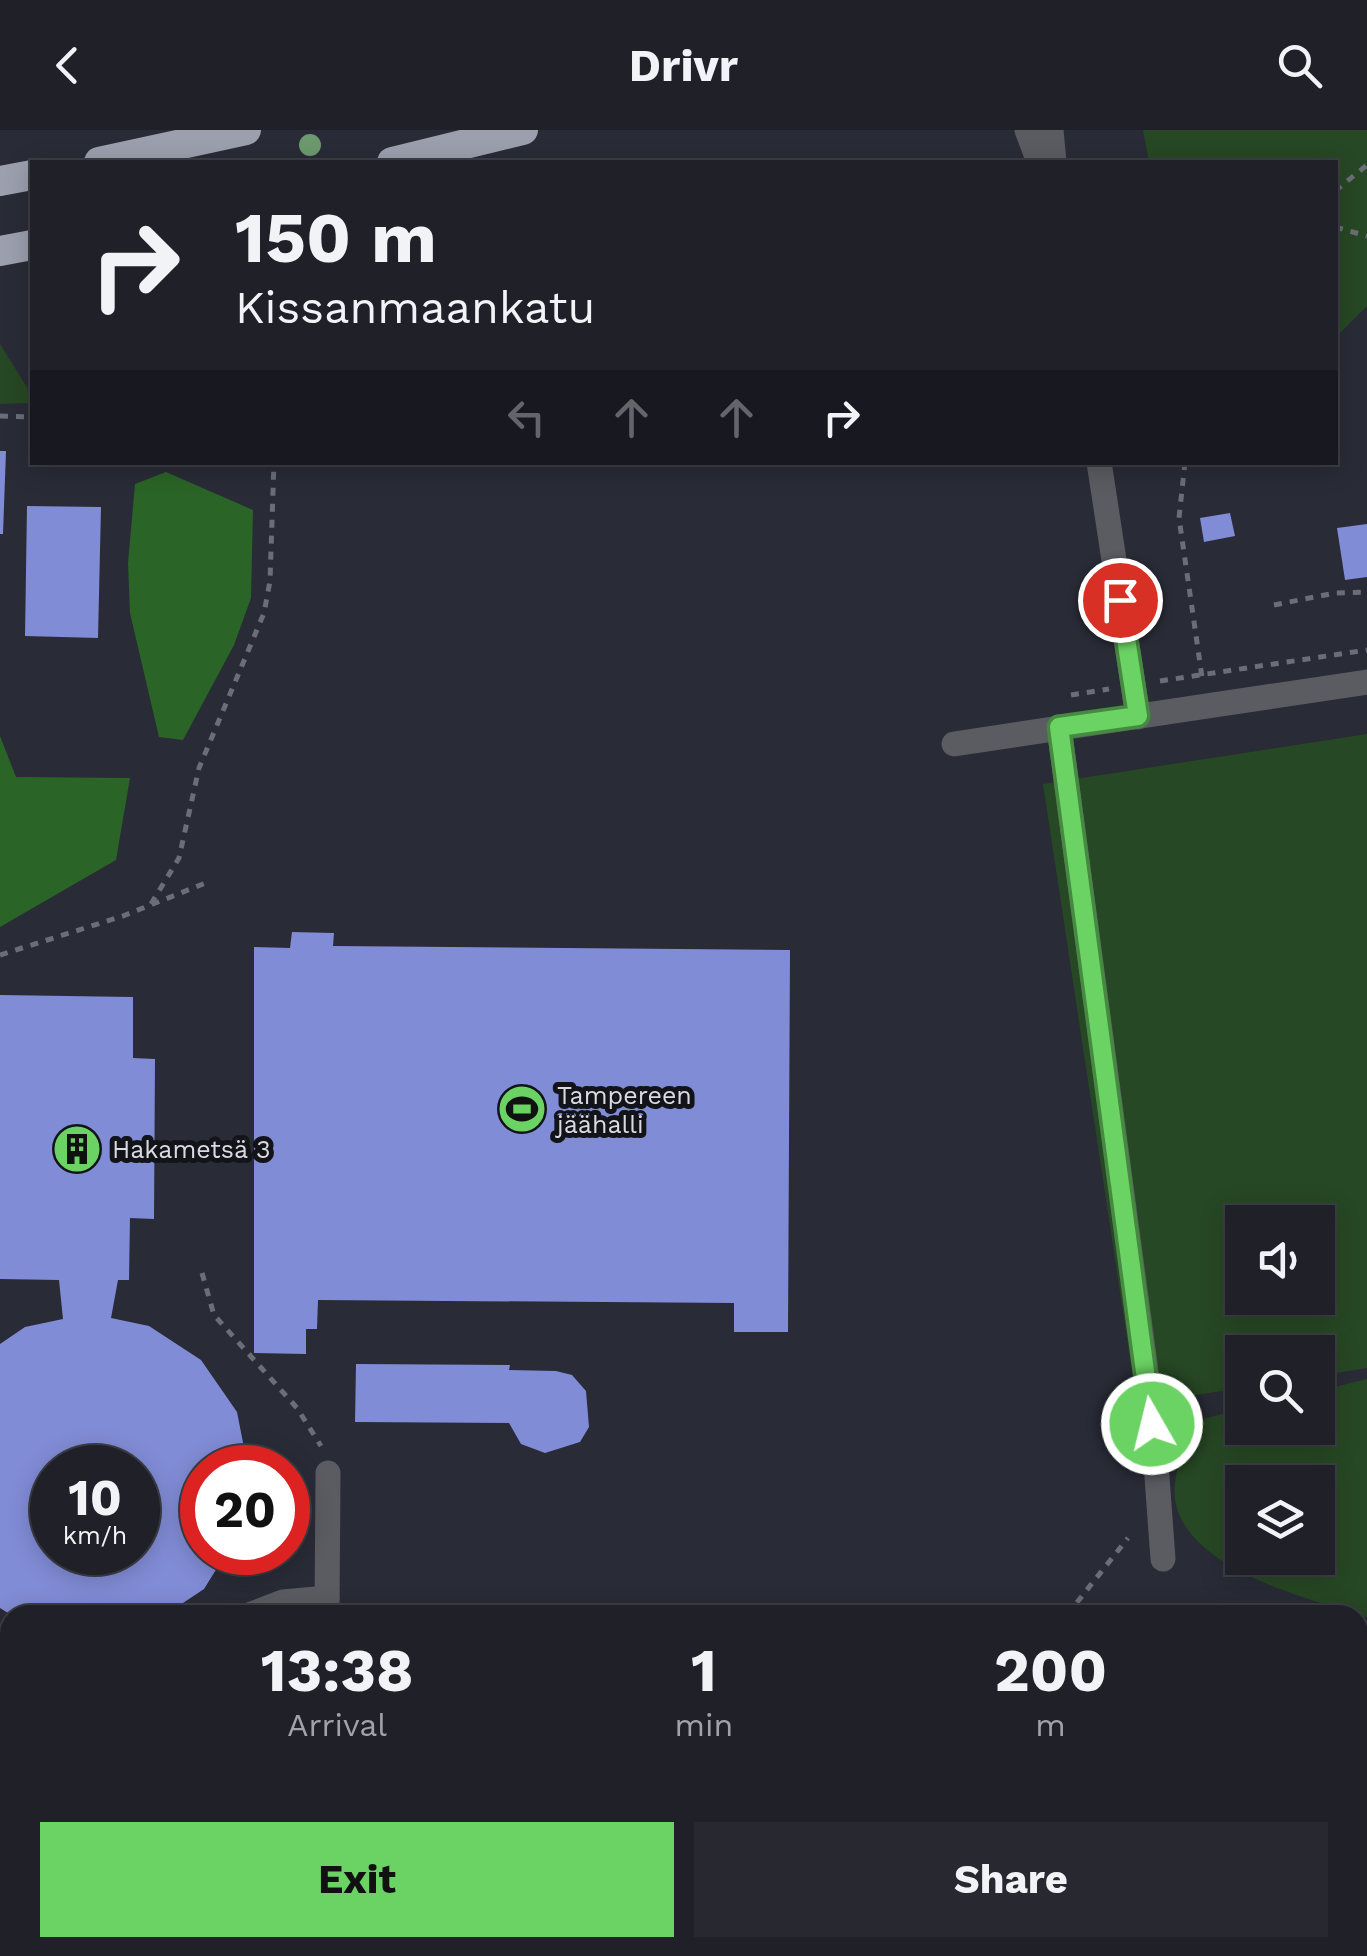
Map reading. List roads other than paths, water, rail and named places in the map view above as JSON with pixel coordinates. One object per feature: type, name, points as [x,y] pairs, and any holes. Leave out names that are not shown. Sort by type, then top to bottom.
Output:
[{"type":"highway","points":[[108,160],[246,130]]},
{"type":"highway","points":[[400,160],[523,130]]},
{"type":"highway","points":[[0,180],[30,175]]},
{"type":"highway","points":[[0,251],[30,245]]},
{"type":"street","points":[[1027,130],[1038,160]]},
{"type":"street","points":[[1051,130],[1054,160]]},
{"type":"street","points":[[1099,465],[1138,716]]},
{"type":"street","points":[[954,744],[1367,682]]},
{"type":"street","points":[[1059,727],[1152,1424],[1163,1558]]},
{"type":"street","points":[[327,1605],[328,1473]]},
{"type":"street","points":[[274,1605],[316,1605]]},
{"type":"place","name":"Tampereen jäähalli","points":[[522,1109]]},
{"type":"place","name":"Hakametsä 3","points":[[77,1149]]}]
